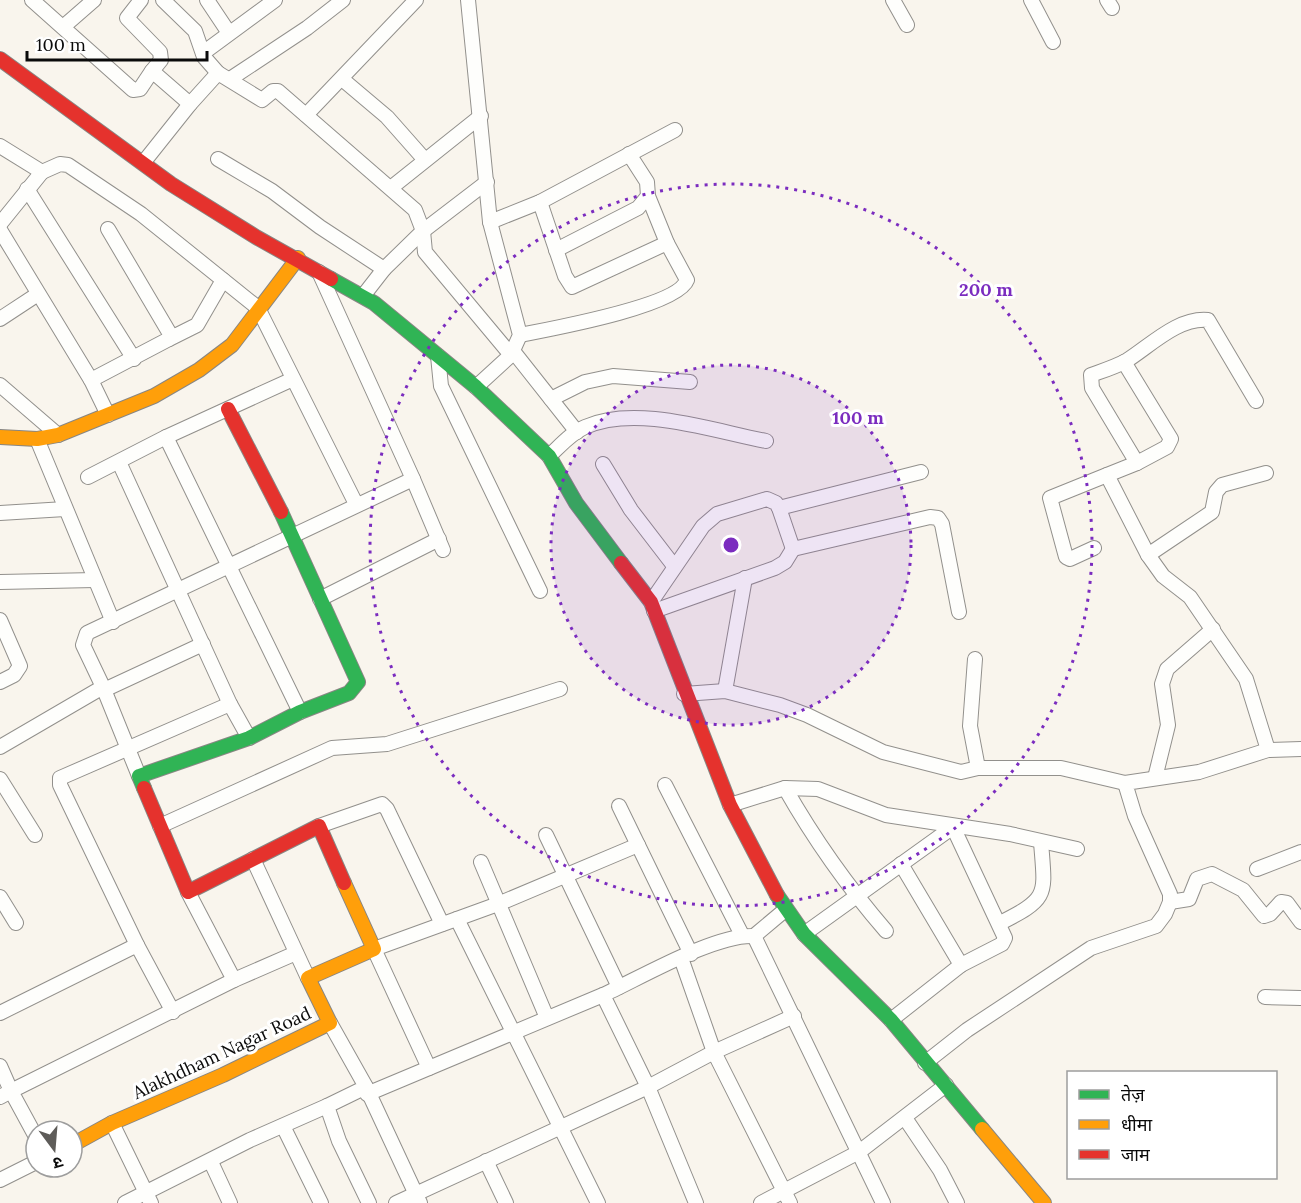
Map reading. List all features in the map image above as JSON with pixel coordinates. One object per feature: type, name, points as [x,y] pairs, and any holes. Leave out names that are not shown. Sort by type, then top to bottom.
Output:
[{"type":"street","points":[[32,0],[133,90],[140,88],[161,60],[160,52],[127,18],[141,0]]},
{"type":"street","points":[[63,27],[94,0]]},
{"type":"street","points":[[163,0],[195,31],[203,53],[224,76],[262,100],[273,91],[278,91],[392,187],[415,210],[423,231],[425,252],[577,432]]},
{"type":"street","points":[[207,0],[228,33]]},
{"type":"street","points":[[203,53],[258,5],[275,0]]},
{"type":"street","points":[[143,163],[190,104],[224,76],[307,28],[343,0]]},
{"type":"street","points":[[306,115],[416,0]]},
{"type":"street","points":[[468,0],[490,222],[520,335],[512,353],[476,387]]},
{"type":"street","points":[[893,0],[907,25]]},
{"type":"street","points":[[1031,0],[1053,42]]},
{"type":"street","points":[[0,59],[143,163],[256,237],[298,258],[363,296],[476,387],[549,456],[576,503],[652,606],[684,693],[730,805],[785,910],[804,934],[891,1020],[1044,1203]]},
{"type":"street","points":[[152,70],[190,104]]},
{"type":"street","points":[[342,79],[387,117],[425,160]]},
{"type":"street","points":[[392,187],[481,116]]},
{"type":"street","points":[[490,222],[540,202],[675,130]]},
{"type":"street","points":[[0,146],[42,172]]},
{"type":"street","points":[[520,335],[633,309],[663,299],[685,286],[687,280],[648,196],[646,182],[629,154]]},
{"type":"street","points":[[218,159],[272,191],[320,227],[384,269]]},
{"type":"street","points":[[3,215],[42,172],[60,164],[68,165],[141,214],[258,308],[356,504]]},
{"type":"street","points":[[363,296],[384,269],[423,231],[487,182]]},
{"type":"street","points":[[27,189],[134,359]]},
{"type":"street","points":[[556,250],[638,208],[648,196]]},
{"type":"street","points":[[540,202],[556,250],[572,287],[668,243]]},
{"type":"street","points":[[0,230],[91,380],[108,415]]},
{"type":"street","points":[[108,230],[169,329],[169,339]]},
{"type":"street","points":[[0,436],[37,439],[58,435],[154,396],[199,370],[232,345],[298,258]]},
{"type":"street","points":[[318,270],[441,545],[320,599]]},
{"type":"street","points":[[91,380],[197,325],[223,280]]},
{"type":"street","points":[[0,318],[38,294]]},
{"type":"street","points":[[1137,464],[1092,388],[1091,375],[1124,362],[1168,332],[1201,320],[1208,320],[1256,401]]},
{"type":"street","points":[[438,356],[441,386],[540,591]]},
{"type":"street","points":[[1094,548],[1070,559],[1066,557],[1050,498],[1137,464],[1167,447],[1171,439],[1124,362]]},
{"type":"street","points":[[551,399],[585,382],[613,376],[690,382]]},
{"type":"street","points":[[88,477],[166,437],[293,379]]},
{"type":"street","points":[[0,386],[58,435]]},
{"type":"street","points":[[139,776],[249,738],[300,712],[349,693],[358,682],[357,675],[320,599],[294,537],[228,409]]},
{"type":"street","points":[[549,456],[577,432],[607,420],[652,419],[766,441]]},
{"type":"street","points":[[166,437],[231,566],[300,712]]},
{"type":"street","points":[[37,439],[113,622]]},
{"type":"street","points":[[119,462],[180,590],[230,704],[249,738]]},
{"type":"street","points":[[603,464],[631,510],[674,566]]},
{"type":"street","points":[[779,508],[921,472]]},
{"type":"street","points":[[1148,555],[1207,517],[1214,506],[1217,488],[1221,485],[1266,473]]},
{"type":"street","points":[[1107,475],[1148,555],[1163,576],[1190,597],[1246,679],[1268,750]]},
{"type":"street","points":[[234,980],[188,892],[87,656],[83,640],[87,633],[413,479]]},
{"type":"street","points":[[652,606],[674,566],[703,526],[717,514],[768,499],[776,503],[779,508],[794,549]]},
{"type":"street","points":[[0,513],[65,509]]},
{"type":"street","points":[[652,606],[745,578],[785,562],[794,549],[930,516],[938,518],[942,524],[959,612]]},
{"type":"street","points":[[725,691],[745,578]]},
{"type":"street","points":[[0,582],[95,580]]},
{"type":"street","points":[[0,620],[20,666],[15,675],[0,682]]},
{"type":"street","points":[[1155,778],[1168,725],[1162,684],[1167,669],[1213,629]]},
{"type":"street","points":[[0,747],[103,689],[203,644]]},
{"type":"street","points":[[975,659],[970,726],[978,768]]},
{"type":"street","points":[[160,826],[332,748],[387,744],[560,689]]},
{"type":"street","points":[[684,693],[725,691],[807,715],[883,752],[961,772],[978,768],[1061,768],[1125,783],[1199,772],[1268,750],[1301,749]]},
{"type":"street","points":[[173,1012],[136,945],[60,785],[60,778],[230,704]]},
{"type":"street","points":[[0,779],[35,835]]},
{"type":"street","points":[[925,1063],[968,1030],[1091,948],[1156,926],[1170,902],[1170,894],[1135,816],[1125,783]]},
{"type":"street","points":[[665,785],[794,1016],[883,1203]]},
{"type":"street","points":[[730,805],[785,788],[818,789],[886,815],[1010,834],[1077,849]]},
{"type":"street","points":[[785,788],[801,817],[856,897],[886,931]]},
{"type":"street","points":[[188,892],[319,826],[382,804],[387,809],[441,924]]},
{"type":"street","points":[[619,806],[686,956],[714,1052],[787,1197]]},
{"type":"street","points":[[319,826],[429,1068]]},
{"type":"street","points":[[804,934],[953,827]]},
{"type":"street","points":[[891,1020],[961,965],[1002,944],[1005,935],[953,827]]},
{"type":"street","points":[[546,835],[619,987]]},
{"type":"street","points":[[1000,923],[1026,910],[1039,899],[1044,889],[1041,842]]},
{"type":"street","points":[[374,949],[498,904],[638,845]]},
{"type":"street","points":[[1257,869],[1301,852]]},
{"type":"street","points":[[253,860],[308,978]]},
{"type":"street","points":[[481,862],[547,1018]]},
{"type":"street","points":[[901,864],[961,965]]},
{"type":"street","points":[[1170,902],[1189,898],[1197,879],[1212,874],[1243,890],[1264,916],[1270,914],[1281,902],[1287,903],[1301,922]]},
{"type":"street","points":[[0,897],[16,923]]},
{"type":"street","points":[[125,1203],[149,1198],[250,1140],[327,1106],[429,1068],[603,995],[686,956],[748,936],[785,910]]},
{"type":"street","points":[[457,919],[514,1032],[558,1128],[597,1203]]},
{"type":"street","points":[[0,1013],[136,945]]},
{"type":"street","name":"Alakhdham Nagar Road","points":[[84,1138],[112,1123],[223,1075],[330,1023],[308,978],[374,949]]},
{"type":"street","points":[[6,1094],[234,980],[296,953]]},
{"type":"street","points":[[603,995],[648,1087],[696,1203]]},
{"type":"street","points":[[1265,997],[1301,998]]},
{"type":"street","points":[[396,1203],[418,1198],[486,1161],[648,1087],[714,1052],[794,1016]]},
{"type":"street","points":[[330,1023],[367,1090],[418,1198]]},
{"type":"street","points":[[0,1066],[6,1094],[24,1120]]},
{"type":"street","points":[[760,1203],[787,1197],[859,1152],[946,1085]]},
{"type":"street","points":[[327,1106],[339,1141],[369,1203]]},
{"type":"street","points":[[905,1118],[940,1170],[957,1203]]},
{"type":"street","points":[[112,1123],[149,1198]]},
{"type":"street","points":[[283,1126],[321,1203]]},
{"type":"street","points":[[486,1161],[506,1203]]},
{"type":"street","points":[[211,1162],[230,1203]]},
{"type":"street","points":[[0,1180],[24,1168]]},
{"type":"traffic: fast","points":[[331,279],[374,303],[476,387],[549,456],[576,503],[621,563]]},
{"type":"traffic: fast","points":[[144,788],[139,776],[249,738],[300,712],[349,693],[358,682],[281,512]]},
{"type":"traffic: fast","points":[[777,895],[804,934],[891,1020],[982,1129]]},
{"type":"traffic: slow","points":[[0,437],[37,439],[58,435],[154,396],[199,370],[232,345],[298,258]]},
{"type":"traffic: slow","points":[[84,1138],[112,1123],[223,1075],[330,1023],[308,978],[374,949],[344,883]]},
{"type":"traffic: slow","points":[[982,1129],[1044,1203]]},
{"type":"traffic: jam","points":[[0,59],[171,184],[256,237],[331,279]]},
{"type":"traffic: jam","points":[[228,409],[281,512]]},
{"type":"traffic: jam","points":[[621,563],[651,602],[730,805],[777,895]]},
{"type":"traffic: jam","points":[[144,788],[188,892],[319,826],[344,883]]}]
